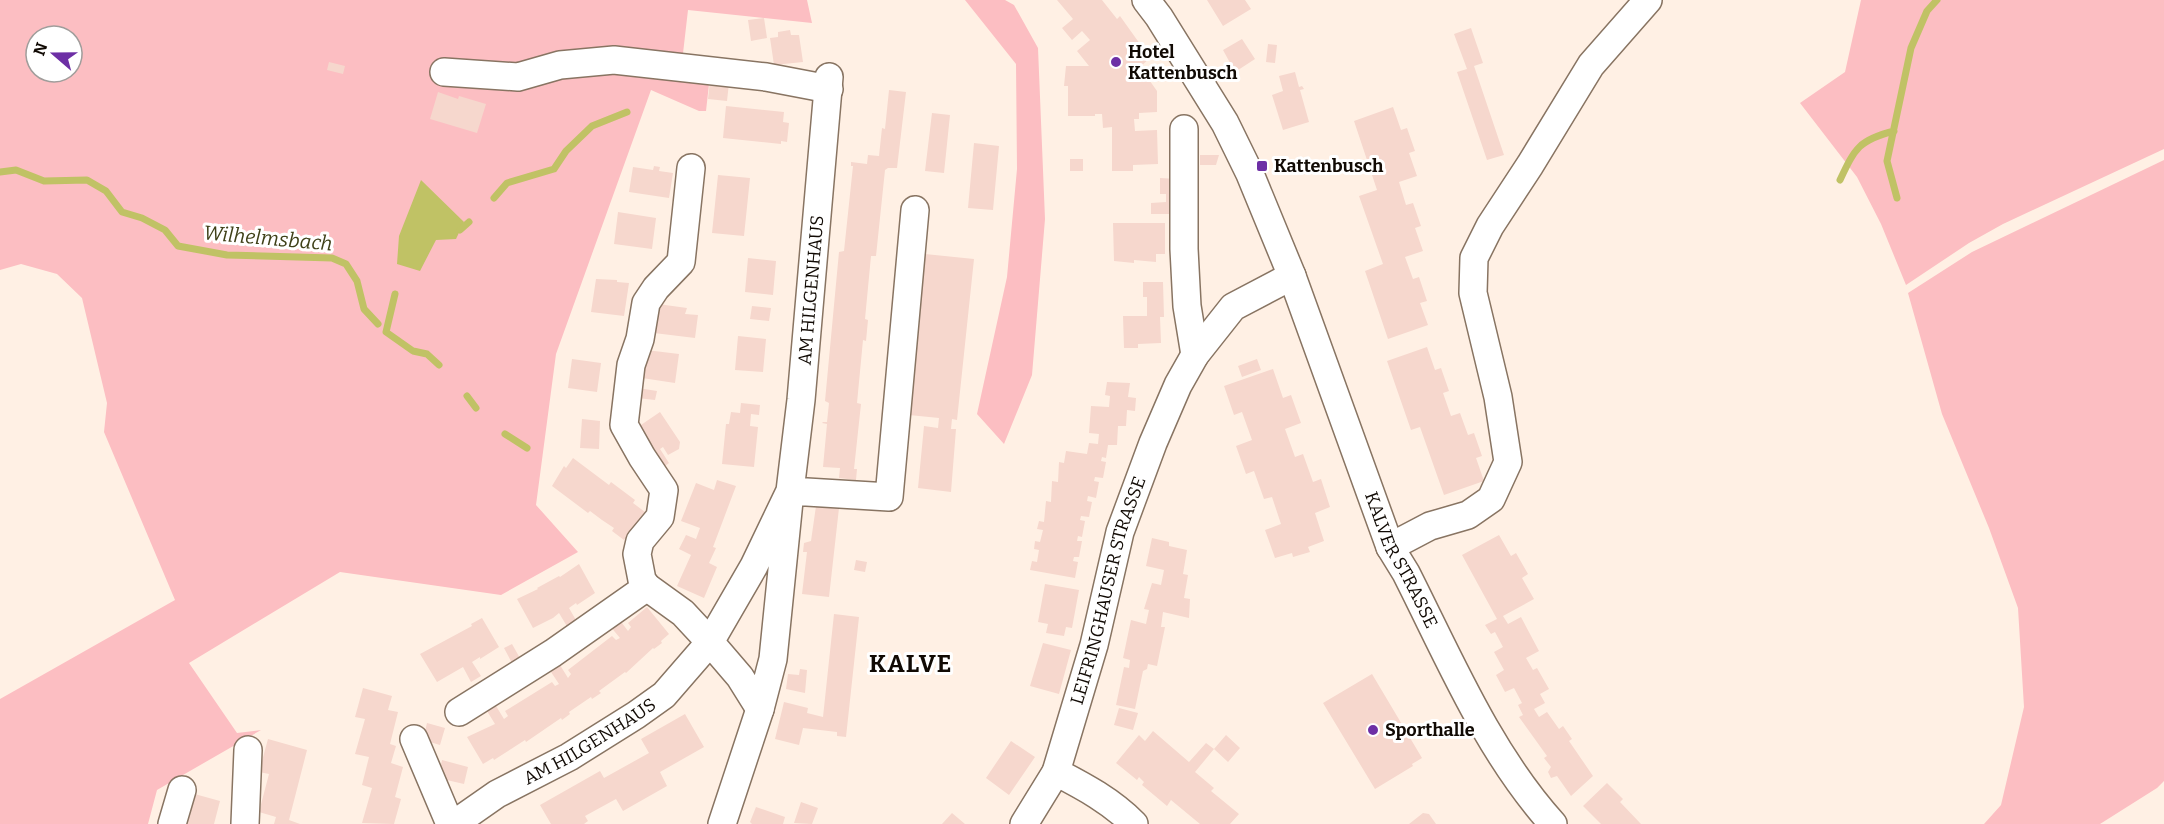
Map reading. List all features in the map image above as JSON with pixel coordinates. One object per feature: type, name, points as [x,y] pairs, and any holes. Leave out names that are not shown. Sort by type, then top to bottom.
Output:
[{"type":"street","points":[[1146,0],[1225,123],[1250,174],[1292,276]]},
{"type":"street","points":[[1390,547],[1430,526],[1468,515],[1491,499],[1508,462],[1498,397],[1473,293],[1474,258],[1490,226],[1591,65],[1648,0]]},
{"type":"street","name":"AM HILGENHAUS","points":[[444,72],[518,77],[560,64],[614,60],[829,83],[801,400],[773,659],[760,709],[722,824]]},
{"type":"street","points":[[1184,129],[1187,306],[1195,355]]},
{"type":"street","points":[[692,168],[681,262],[656,288],[646,303],[640,339],[632,365],[624,425],[664,490],[660,517],[640,541],[637,554],[640,572],[647,587],[683,613],[710,642],[740,677],[760,709]]},
{"type":"street","points":[[790,491],[890,497],[915,210]]},
{"type":"street","name":"LEIFRINGHAUSER STRASSE","points":[[1024,824],[1056,772],[1094,645],[1120,532],[1153,443],[1178,385],[1195,355],[1233,307],[1292,276]]},
{"type":"street","name":"KALVER STRASSE","points":[[1292,276],[1390,547],[1406,573],[1491,738],[1539,809],[1552,824]]},
{"type":"street","name":"AM HILGENHAUS","points":[[454,824],[497,794],[569,757],[664,695],[710,642],[754,566],[790,491]]},
{"type":"street","points":[[459,712],[553,653],[647,587]]},
{"type":"street","points":[[414,739],[450,824]]},
{"type":"street","points":[[245,824],[248,750]]},
{"type":"street","points":[[1056,772],[1095,791],[1134,824]]},
{"type":"street","points":[[172,824],[182,790]]},
{"type":"shaded area","points":[[0,0],[807,0],[812,23],[688,10],[682,62],[710,75],[706,111],[699,111],[651,90],[556,354],[536,505],[578,552],[501,595],[340,572],[189,663],[237,733],[261,730],[157,790],[148,824],[0,824],[0,699],[175,600],[104,432],[107,403],[82,298],[57,274],[21,264],[0,270]]},
{"type":"shaded area","points":[[965,0],[1005,0],[1014,5],[1038,48],[1045,219],[1032,375],[1004,444],[977,414],[1007,277],[1017,169],[1016,64]]},
{"type":"shaded area","points":[[1861,0],[2164,0],[2164,149],[2003,224],[1969,243],[1906,285],[1881,224],[1857,177],[1800,103],[1845,72]]},
{"type":"shaded area","points":[[2164,160],[2164,781],[2157,788],[2100,824],[1984,824],[2001,805],[2024,707],[2018,608],[1989,528],[1942,414],[1908,293],[1972,252]]},
{"type":"shaded area","points":[[421,180],[464,222],[456,239],[436,240],[420,271],[397,264],[399,236]]},
{"type":"building","name":"Hotel Kattenbusch","points":[[1057,0],[1102,0],[1117,19],[1120,16],[1150,58],[1140,67],[1157,91],[1157,112],[1139,113],[1139,119],[1134,119],[1135,131],[1157,130],[1158,164],[1133,165],[1133,171],[1112,171],[1112,127],[1103,128],[1102,114],[1068,116],[1068,86],[1064,86],[1066,66],[1089,66],[1077,51],[1090,40],[1082,31],[1072,40],[1062,28],[1073,19]]},
{"type":"building","points":[[1207,0],[1245,0],[1251,9],[1223,26]]},
{"type":"building","points":[[764,18],[767,38],[751,41],[748,20]]},
{"type":"building","points":[[1471,28],[1483,63],[1474,66],[1504,155],[1487,160],[1457,72],[1467,69],[1454,34]]},
{"type":"building","points":[[790,30],[791,35],[799,35],[803,62],[774,65],[770,38],[778,37],[778,32]]},
{"type":"building","points":[[1242,39],[1255,59],[1235,72],[1223,50]]},
{"type":"building","points":[[1268,44],[1277,45],[1275,63],[1266,62]]},
{"type":"building","points":[[329,62],[345,66],[343,74],[327,70]]},
{"type":"building","points":[[1160,64],[1165,71],[1154,79],[1149,72]]},
{"type":"building","points":[[1295,72],[1299,87],[1302,86],[1304,89],[1300,90],[1309,122],[1283,130],[1272,95],[1283,91],[1279,76]]},
{"type":"building","points":[[710,81],[729,83],[727,101],[708,99]]},
{"type":"building","points":[[889,90],[906,92],[897,168],[885,170],[876,256],[871,256],[865,319],[868,320],[866,341],[863,340],[857,403],[861,404],[854,469],[857,469],[856,480],[839,478],[840,468],[823,467],[827,424],[822,423],[827,422],[829,403],[825,401],[839,252],[844,251],[853,166],[851,162],[867,164],[868,155],[879,156],[882,128],[885,129]]},
{"type":"building","points":[[438,92],[458,99],[459,96],[486,104],[477,133],[430,119]]},
{"type":"building","points":[[726,106],[784,112],[783,122],[789,123],[787,142],[781,141],[781,144],[723,138]]},
{"type":"building","points":[[1393,107],[1401,130],[1407,128],[1415,151],[1409,153],[1417,176],[1399,182],[1406,205],[1413,203],[1421,226],[1415,228],[1423,251],[1405,257],[1413,279],[1419,277],[1427,301],[1420,303],[1428,325],[1388,339],[1365,271],[1383,264],[1359,196],[1377,190],[1354,121]]},
{"type":"building","points":[[932,113],[950,115],[944,173],[925,171]]},
{"type":"building","points":[[974,143],[999,146],[993,210],[968,208]]},
{"type":"building","points":[[1200,155],[1219,155],[1216,165],[1200,165]]},
{"type":"building","points":[[1070,159],[1083,159],[1083,171],[1070,171]]},
{"type":"building","points":[[654,166],[660,167],[659,171],[673,173],[669,198],[629,192],[633,167],[653,170]]},
{"type":"building","points":[[718,175],[750,178],[744,236],[712,233]]},
{"type":"building","points":[[1160,178],[1177,179],[1176,199],[1170,199],[1170,214],[1151,214],[1151,203],[1166,202],[1166,194],[1160,194]]},
{"type":"building","points":[[618,212],[656,218],[652,249],[614,244]]},
{"type":"building","points":[[1113,223],[1165,223],[1165,254],[1156,254],[1156,262],[1114,261]]},
{"type":"building","points":[[925,254],[974,259],[957,420],[952,419],[951,429],[956,429],[951,492],[918,488],[924,426],[938,428],[939,418],[909,415]]},
{"type":"building","points":[[748,258],[776,261],[773,295],[745,292]]},
{"type":"building","points":[[596,279],[629,283],[624,316],[591,312]]},
{"type":"building","points":[[1143,282],[1163,282],[1164,317],[1160,317],[1161,343],[1138,344],[1138,348],[1124,348],[1123,316],[1147,316],[1147,297],[1143,297]]},
{"type":"building","points":[[658,304],[687,308],[685,314],[698,315],[695,338],[654,333]]},
{"type":"building","points":[[752,306],[771,308],[769,321],[750,319]]},
{"type":"building","points":[[738,336],[766,339],[763,372],[735,370]]},
{"type":"building","points":[[1427,347],[1435,370],[1441,368],[1449,391],[1443,393],[1451,416],[1460,413],[1468,435],[1474,433],[1482,456],[1476,458],[1484,481],[1444,495],[1420,427],[1411,430],[1387,361]]},
{"type":"building","points":[[646,350],[679,354],[675,383],[642,378]]},
{"type":"building","points":[[572,359],[601,363],[597,392],[568,388]]},
{"type":"building","points":[[1257,359],[1261,370],[1242,377],[1238,366]]},
{"type":"building","points":[[1273,369],[1283,398],[1291,395],[1301,423],[1285,429],[1295,457],[1303,454],[1313,482],[1321,479],[1330,507],[1315,513],[1324,541],[1308,547],[1310,552],[1293,557],[1292,553],[1275,558],[1265,530],[1281,524],[1272,497],[1264,499],[1254,471],[1246,474],[1236,446],[1252,440],[1242,412],[1234,415],[1224,386]]},
{"type":"building","points":[[1107,382],[1130,383],[1128,397],[1136,398],[1135,411],[1127,410],[1126,426],[1118,426],[1117,445],[1108,445],[1106,458],[1102,457],[1101,461],[1106,462],[1103,478],[1095,477],[1094,481],[1099,482],[1096,498],[1088,496],[1087,501],[1092,502],[1089,517],[1081,516],[1080,520],[1085,521],[1082,537],[1078,536],[1077,541],[1082,541],[1079,557],[1074,557],[1073,561],[1078,562],[1075,578],[1030,570],[1032,561],[1037,562],[1039,550],[1034,549],[1035,541],[1040,542],[1043,530],[1037,529],[1039,521],[1044,522],[1046,501],[1051,502],[1052,481],[1058,482],[1059,462],[1064,463],[1066,451],[1087,454],[1089,443],[1098,444],[1099,434],[1089,433],[1091,406],[1109,407],[1110,396],[1105,395]]},
{"type":"building","points":[[638,388],[657,391],[655,400],[637,398]]},
{"type":"building","points":[[741,403],[760,405],[759,415],[751,414],[750,426],[758,427],[754,467],[722,464],[726,424],[729,424],[731,412],[740,413]]},
{"type":"building","points":[[660,412],[680,442],[679,449],[668,455],[663,447],[660,449],[669,463],[661,469],[635,429]]},
{"type":"building","points":[[582,419],[600,421],[599,449],[580,448]]},
{"type":"building","points":[[573,458],[609,485],[611,482],[635,500],[633,503],[645,512],[637,523],[639,525],[624,540],[612,531],[614,528],[590,511],[588,513],[552,486],[564,466],[566,468]]},
{"type":"building","points":[[717,480],[736,486],[713,547],[716,548],[709,563],[717,567],[704,598],[677,586],[691,555],[679,549],[686,535],[696,539],[700,528],[681,521],[696,483],[714,490]]},
{"type":"building","points":[[816,506],[839,508],[829,597],[802,594],[807,552],[803,552],[804,543],[811,541]]},
{"type":"building","points":[[1499,535],[1511,556],[1516,553],[1528,574],[1522,578],[1534,599],[1503,616],[1508,624],[1521,617],[1539,651],[1526,658],[1533,670],[1537,668],[1549,689],[1540,694],[1545,703],[1534,709],[1539,717],[1547,712],[1559,729],[1563,726],[1572,739],[1569,741],[1593,776],[1571,796],[1557,776],[1551,778],[1548,772],[1551,767],[1544,758],[1547,756],[1519,717],[1523,715],[1518,705],[1522,703],[1514,688],[1505,692],[1496,675],[1504,670],[1494,652],[1503,647],[1495,632],[1491,634],[1485,625],[1497,619],[1462,555]]},
{"type":"building","points":[[1152,538],[1169,542],[1169,546],[1187,550],[1183,574],[1188,575],[1184,598],[1190,599],[1189,618],[1163,612],[1161,627],[1165,627],[1157,666],[1148,664],[1147,669],[1143,671],[1135,709],[1116,705],[1124,667],[1129,668],[1130,660],[1123,658],[1131,620],[1146,624],[1149,610],[1144,609],[1152,583],[1161,585],[1164,570],[1146,566]]},
{"type":"building","points":[[856,560],[867,562],[865,572],[854,570]]},
{"type":"building","points":[[579,564],[595,593],[569,608],[577,622],[568,628],[559,613],[533,628],[517,599],[560,577]]},
{"type":"building","points":[[1045,584],[1079,590],[1072,628],[1066,627],[1064,636],[1046,633],[1048,624],[1038,622]]},
{"type":"building","points":[[647,607],[669,634],[661,641],[662,643],[653,648],[626,673],[599,691],[601,693],[569,712],[570,714],[562,720],[561,718],[526,742],[525,740],[494,760],[493,758],[483,764],[467,737],[495,724],[487,711],[496,706],[504,719],[508,716],[505,711],[552,682],[555,686],[559,684],[551,672],[560,665],[568,678],[571,674],[568,670],[612,636],[616,640],[620,638],[610,626],[619,619],[628,631],[631,627],[628,623]]},
{"type":"building","points":[[834,614],[859,617],[846,737],[837,736],[837,732],[803,728],[799,745],[775,739],[784,702],[808,708],[807,713],[823,717]]},
{"type":"building","points":[[482,618],[499,647],[472,662],[481,676],[471,682],[463,667],[437,682],[420,654],[472,626],[471,624]]},
{"type":"building","points":[[1043,643],[1071,650],[1059,694],[1030,686]]},
{"type":"building","points":[[512,644],[521,660],[513,665],[504,648]]},
{"type":"building","points":[[800,669],[807,670],[805,693],[786,689],[788,674],[799,675]]},
{"type":"building","name":"Sporthalle","points":[[1372,674],[1422,758],[1375,789],[1323,703]]},
{"type":"building","points":[[363,688],[392,696],[388,710],[398,712],[390,744],[396,746],[391,763],[403,767],[395,797],[401,799],[394,824],[362,823],[372,788],[362,785],[369,757],[355,754],[365,719],[355,717]]},
{"type":"building","points":[[1119,708],[1138,713],[1133,730],[1114,725]]},
{"type":"building","points":[[685,714],[704,747],[660,772],[667,786],[623,811],[616,799],[585,816],[588,821],[584,824],[551,824],[540,805],[600,771],[604,778],[649,753],[641,739]]},
{"type":"building","points":[[427,723],[445,728],[440,745],[423,740]]},
{"type":"building","points":[[1153,731],[1189,762],[1206,743],[1214,749],[1195,772],[1214,788],[1211,791],[1239,814],[1230,824],[1200,824],[1171,800],[1167,806],[1142,785],[1144,782],[1139,777],[1137,780],[1116,763],[1139,735],[1145,741]]},
{"type":"building","points":[[1226,735],[1240,748],[1228,762],[1214,749]]},
{"type":"building","points":[[268,739],[307,750],[289,820],[300,824],[274,824],[276,817],[259,812],[269,774],[259,772]]},
{"type":"building","points":[[1011,741],[1035,757],[1009,795],[986,778]]},
{"type":"building","points":[[442,760],[468,767],[464,784],[438,778]]},
{"type":"building","points":[[1607,783],[1623,799],[1620,802],[1641,824],[1601,824],[1583,806]]},
{"type":"building","points":[[191,793],[220,801],[214,824],[183,824]]},
{"type":"building","points":[[801,802],[818,808],[812,824],[794,823]]},
{"type":"building","points":[[756,807],[785,817],[783,824],[752,824],[750,822]]},
{"type":"building","points":[[952,813],[965,824],[942,824]]},
{"type":"building","points":[[1423,813],[1429,814],[1436,824],[1409,824]]},
{"type":"waterway","points":[[1897,198],[1887,161],[1911,48],[1927,11],[1937,0]]},
{"type":"waterway","points":[[494,198],[507,183],[554,169],[566,151],[592,126],[627,112]]},
{"type":"waterway","points":[[1840,180],[1854,153],[1865,142],[1894,131]]},
{"type":"waterway","name":"Wilhelmsbach","points":[[0,172],[16,170],[44,181],[87,180],[106,191],[122,212],[142,218],[165,230],[178,246],[227,255],[332,258],[346,264],[357,281],[364,309],[378,324]]},
{"type":"waterway","points":[[460,230],[469,222]]},
{"type":"waterway","name":"Wilhelmsbach","points":[[395,294],[386,332],[413,351],[427,354],[439,365]]},
{"type":"waterway","name":"Wilhelmsbach","points":[[467,396],[476,408]]},
{"type":"waterway","name":"Wilhelmsbach","points":[[505,434],[527,448]]},
{"type":"place","name":"Hotel Kattenbusch","points":[[1116,62]]},
{"type":"place","name":"Kattenbusch","points":[[1262,166]]},
{"type":"place","name":"Sporthalle","points":[[1373,730]]},
{"type":"district","name":"KALVE","points":[[911,664]]}]
